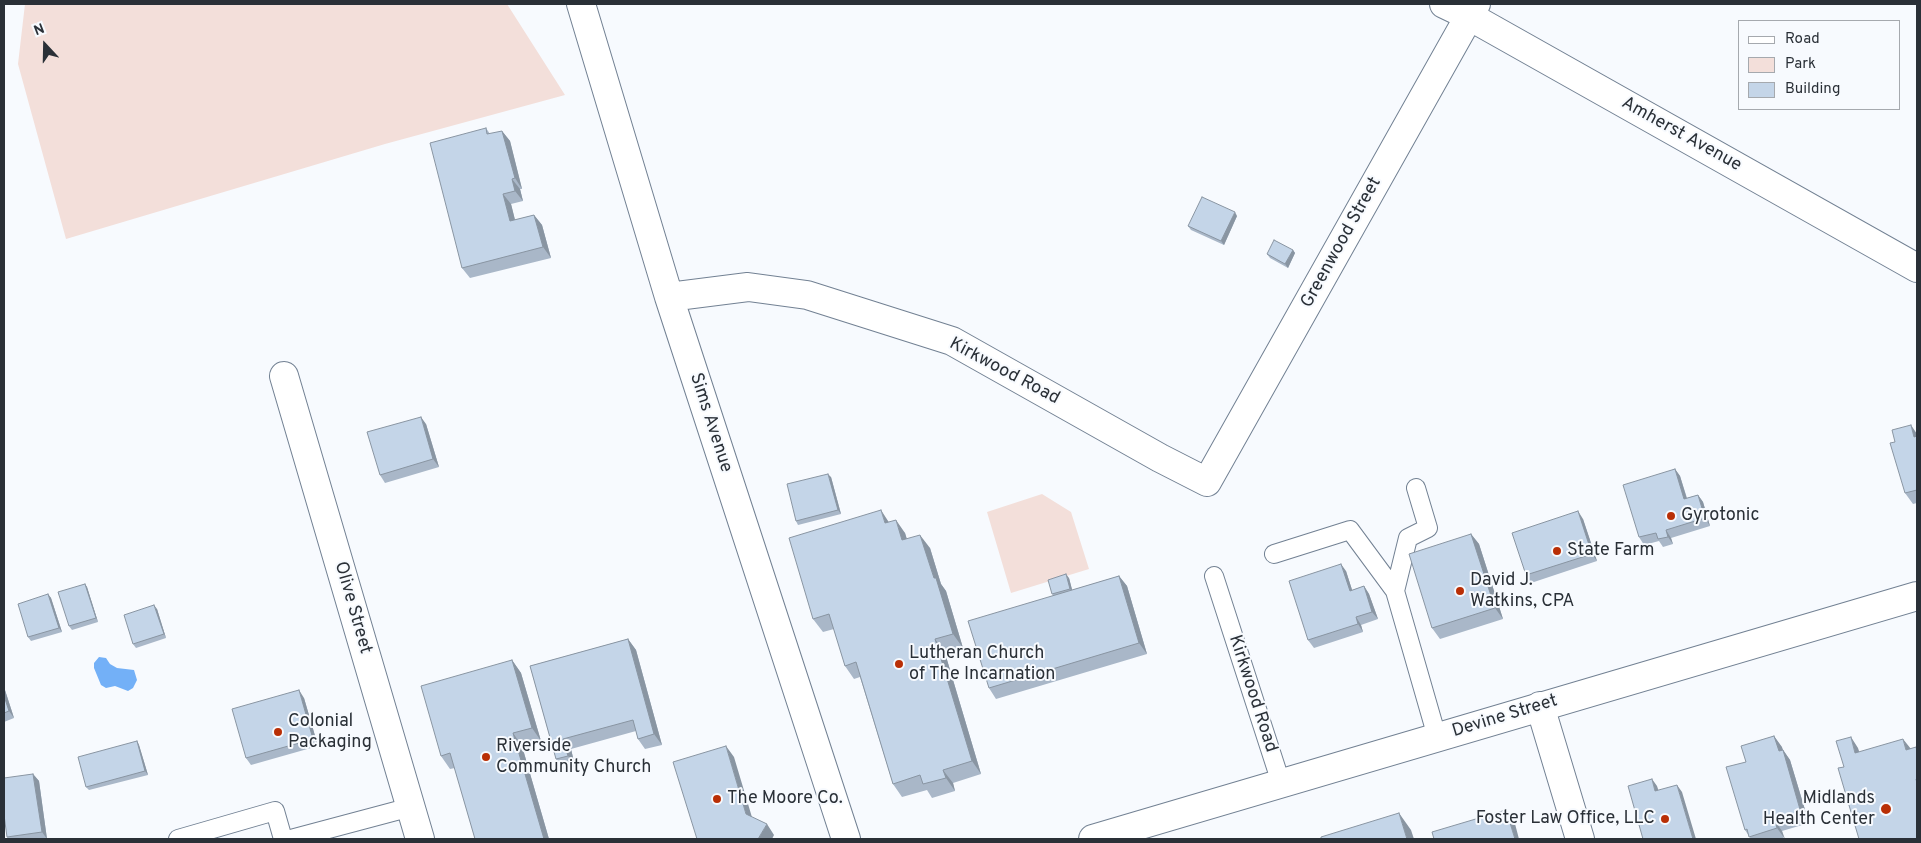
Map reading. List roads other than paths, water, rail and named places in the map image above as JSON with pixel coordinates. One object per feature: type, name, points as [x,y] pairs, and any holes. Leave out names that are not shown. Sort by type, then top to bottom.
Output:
[{"type":"street","name":"Sims Avenue","points":[[581,4],[669,297],[846,839]]},
{"type":"street","name":"Amherst Avenue","points":[[1444,4],[1472,10],[1917,268]]},
{"type":"street","name":"Greenwood Street","points":[[1207,482],[1472,10]]},
{"type":"street","name":"Kirkwood Road","points":[[669,297],[748,287],[807,295],[952,341],[1160,458],[1207,482]]},
{"type":"street","name":"Olive Street","points":[[284,376],[420,839]]},
{"type":"street","name":"Devine Street","points":[[1093,839],[1917,596]]},
{"type":"street","points":[[1540,706],[1580,839]]},
{"type":"lane","points":[[1395,591],[1408,538],[1428,528],[1416,488]]},
{"type":"lane","points":[[1274,554],[1350,530],[1395,591],[1437,737]]},
{"type":"lane","name":"Kirkwood Road","points":[[1214,576],[1281,783]]},
{"type":"lane","points":[[292,839],[411,808]]},
{"type":"lane","points":[[178,839],[201,836],[275,811],[283,839]]},
{"type":"water","points":[[99,657],[106,658],[110,664],[117,668],[134,670],[137,680],[133,688],[128,691],[115,686],[106,688],[101,685],[94,668],[94,663]]},
{"type":"place","name":"Gyrotonic","points":[[1671,516]]},
{"type":"place","name":"State Farm","points":[[1557,551]]},
{"type":"place","name":"David J. Watkins, CPA","points":[[1460,591]]},
{"type":"place","name":"Lutheran Church of The Incarnation","points":[[899,664]]},
{"type":"place","name":"Colonial Packaging","points":[[278,732]]},
{"type":"place","name":"Riverside Community Church","points":[[486,757]]},
{"type":"place","name":"The Moore Co.","points":[[717,799]]},
{"type":"place","name":"Midlands Health Center","points":[[1886,809]]},
{"type":"place","name":"Foster Law Office, LLC","points":[[1665,819]]}]
